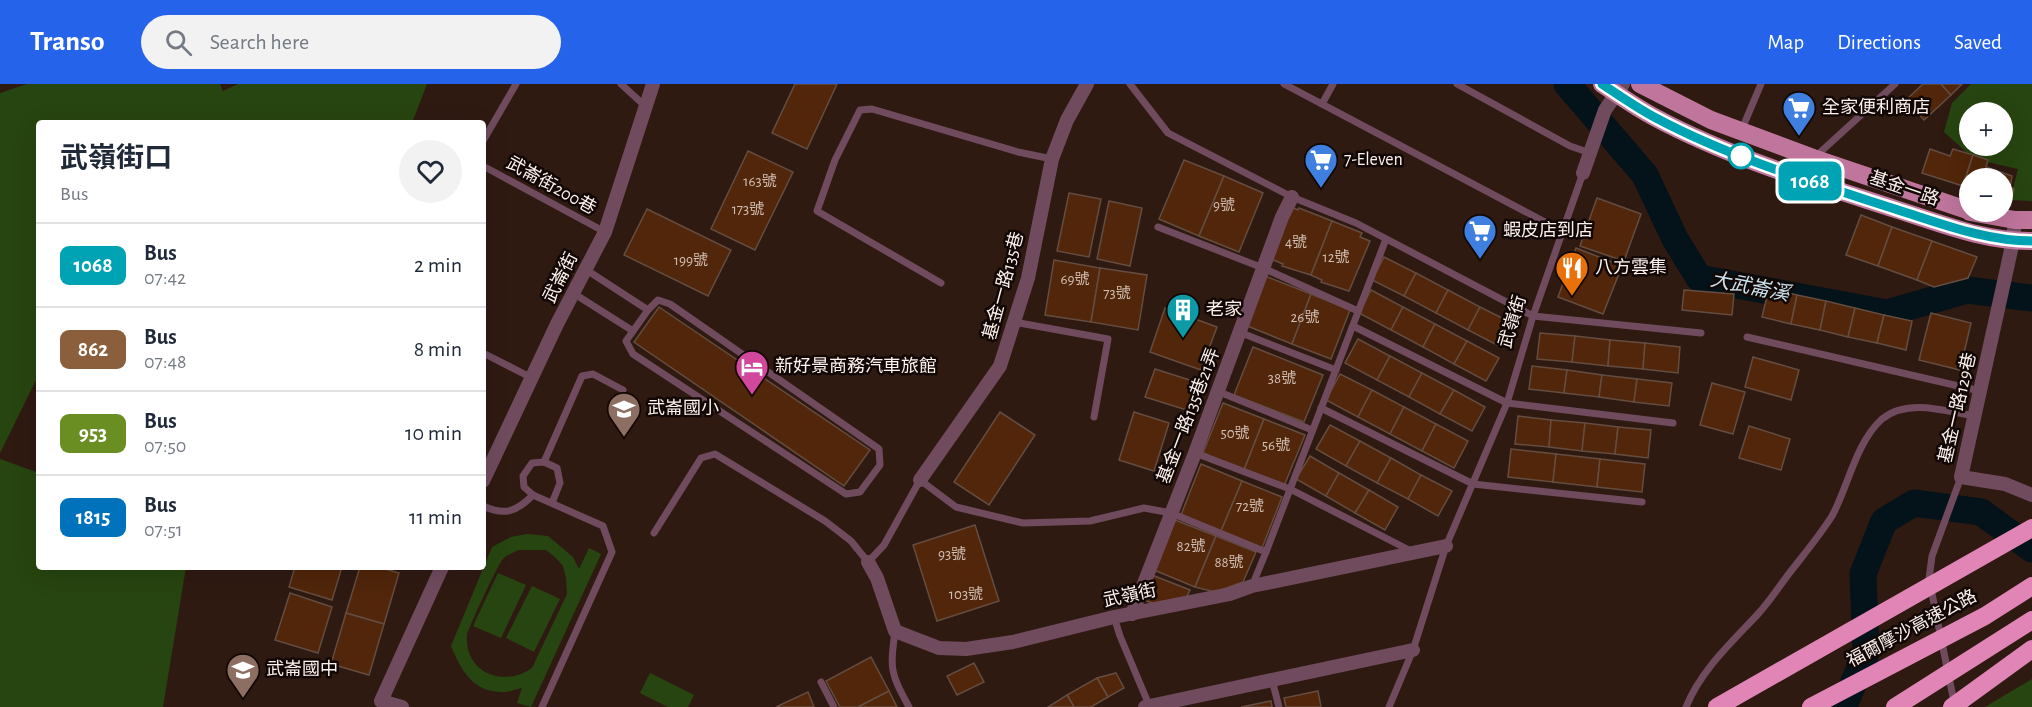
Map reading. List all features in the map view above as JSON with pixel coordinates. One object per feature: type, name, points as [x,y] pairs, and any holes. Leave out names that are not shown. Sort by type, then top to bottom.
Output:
[{"type":"highway","points":[[1717,707],[2032,528]]},
{"type":"highway","points":[[1737,707],[2032,537]]},
{"type":"highway","name":"福爾摩沙高速公路","points":[[1811,707],[1985,616],[2032,586]]},
{"type":"highway","points":[[1895,707],[2032,620]]},
{"type":"highway","points":[[1954,707],[2032,649]]},
{"type":"main road","name":"基金一路","points":[[1640,84],[1711,120],[1813,158],[1959,207]]},
{"type":"main road","name":"基金一路","points":[[1614,87],[1657,119],[1732,153],[1974,234],[2013,241],[2032,241]]},
{"type":"street","name":"武崙街","points":[[486,475],[573,293],[605,232],[654,84]]},
{"type":"street","name":"基金一路135巷","points":[[920,480],[1000,366],[1028,278],[1052,159],[1067,120],[1087,84]]},
{"type":"street","points":[[1583,173],[1614,87]]},
{"type":"street","name":"基金一路135巷21弄","points":[[1132,614],[1195,453],[1282,217],[1292,197]]},
{"type":"street","points":[[2013,241],[2024,220]]},
{"type":"street","name":"基金一路129巷","points":[[2013,241],[1961,477],[2005,484],[2032,495]]},
{"type":"street","name":"武嶺街","points":[[895,631],[939,648],[966,650],[1013,642],[1114,617],[1230,594],[1252,586],[1446,546]]},
{"type":"street","points":[[868,562],[877,578],[895,631]]},
{"type":"street","points":[[402,707],[380,704],[437,570]]},
{"type":"street","points":[[1147,706],[1179,704],[1272,680],[1413,651]]},
{"type":"lane","points":[[486,136],[516,84]]},
{"type":"lane","points":[[621,84],[645,106]]},
{"type":"lane","points":[[1130,84],[1168,133],[1292,197],[1356,223],[1533,316],[1701,333]]},
{"type":"lane","points":[[1284,84],[1562,231]]},
{"type":"lane","points":[[1322,104],[1333,84]]},
{"type":"lane","points":[[1457,84],[1570,146],[1590,153]]},
{"type":"lane","points":[[1741,131],[1761,84]]},
{"type":"lane","points":[[1813,158],[1895,84]]},
{"type":"lane","points":[[941,283],[817,211],[836,160],[860,110],[872,110],[1018,152],[1052,159]]},
{"type":"lane","name":"武崙街200巷","points":[[486,168],[605,232]]},
{"type":"lane","name":"武嶺街","points":[[1389,707],[1413,651],[1446,546],[1507,404],[1533,316],[1583,173]]},
{"type":"lane","points":[[1158,227],[1263,268],[1358,311]]},
{"type":"lane","points":[[1252,586],[1386,239]]},
{"type":"lane","points":[[585,269],[648,310]]},
{"type":"lane","points":[[573,293],[633,331]]},
{"type":"lane","points":[[658,300],[670,304],[879,449],[880,465],[860,492],[846,494],[633,354],[626,341],[633,331],[658,300]]},
{"type":"lane","points":[[1014,322],[1108,339],[1094,417]]},
{"type":"lane","points":[[1353,326],[1507,404],[1673,423]]},
{"type":"lane","points":[[1239,332],[1336,370]]},
{"type":"lane","points":[[1747,337],[1980,391]]},
{"type":"lane","points":[[486,355],[532,378]]},
{"type":"lane","points":[[544,462],[582,376],[593,374],[623,390]]},
{"type":"lane","points":[[1217,391],[1312,430]]},
{"type":"lane","points":[[1686,707],[1719,655],[1760,612],[1827,523],[1869,435],[1882,419],[1896,411],[1923,407],[1974,416]]},
{"type":"lane","points":[[1321,408],[1473,484],[1642,502]]},
{"type":"lane","points":[[1195,453],[1290,489],[1414,552]]},
{"type":"lane","points":[[654,533],[701,458],[715,454],[825,521],[851,542],[868,562],[884,545],[920,480],[956,507],[1023,523],[1090,521],[1144,507],[1171,513],[1266,552]]},
{"type":"lane","points":[[542,707],[612,552],[603,526],[552,504],[533,495],[524,487],[523,476],[532,463],[544,462],[557,468],[560,483],[552,504]]},
{"type":"lane","points":[[1954,707],[1929,579],[1932,556],[1961,477]]},
{"type":"lane","points":[[486,507],[508,512],[521,507],[533,495]]},
{"type":"lane","points":[[1114,617],[1147,706]]},
{"type":"lane","points":[[895,631],[891,664],[894,680],[909,707]]},
{"type":"lane","points":[[1272,680],[1279,707]]},
{"type":"lane","points":[[822,682],[834,707]]},
{"type":"green space","points":[[27,84],[220,84],[223,91],[238,84],[427,84],[413,120],[36,120],[36,380],[0,453],[0,93]]},
{"type":"green space","points":[[1971,84],[2032,84],[2032,201],[2013,200],[2013,188],[2018,169],[1974,159],[1971,156],[2013,156],[2013,102],[1959,102],[1959,146],[1944,132],[1952,103]]},
{"type":"green space","points":[[0,459],[36,472],[36,570],[186,570],[163,707],[0,707]]},
{"type":"green space","points":[[527,534],[548,536],[573,557],[579,569],[589,548],[601,554],[531,707],[517,703],[522,688],[506,692],[493,691],[476,684],[464,671],[451,646],[482,570],[486,570],[486,561],[492,547],[511,537]],"holes":[[[519,550],[546,550],[563,566],[567,594],[532,668],[510,677],[488,673],[472,659],[467,635],[500,563]]]},
{"type":"green space","points":[[498,573],[526,585],[501,638],[473,626]]},
{"type":"green space","points":[[532,586],[560,599],[534,652],[506,638]]},
{"type":"green space","points":[[650,673],[694,695],[688,707],[668,707],[640,693]]},
{"type":"green space","points":[[2032,679],[2032,707],[1985,707]]},
{"type":"building","points":[[795,84],[837,84],[807,149],[772,133]]},
{"type":"building","points":[[1923,84],[1941,84],[1951,95],[1924,120],[1906,100]]},
{"type":"building","points":[[1941,84],[1962,84],[1951,95]]},
{"type":"building","points":[[1930,149],[1950,156],[1953,149],[1959,151],[1959,156],[1973,156],[1969,168],[1959,168],[1959,185],[1922,173]]},
{"type":"building","points":[[748,151],[793,172],[755,250],[711,229]]},
{"type":"building","points":[[1973,156],[1988,160],[1986,167],[1989,168],[1969,168]]},
{"type":"building","points":[[1184,160],[1224,176],[1199,236],[1159,219]]},
{"type":"building","points":[[1224,176],[1263,193],[1239,252],[1199,236]]},
{"type":"building","points":[[1069,193],[1101,199],[1089,257],[1057,251]]},
{"type":"building","points":[[1597,198],[1641,214],[1624,261],[1580,246]]},
{"type":"building","points":[[1109,201],[1142,208],[1130,266],[1097,259]]},
{"type":"building","points":[[1292,207],[1332,221],[1311,275],[1282,266],[1283,264],[1271,259]]},
{"type":"building","points":[[647,209],[731,250],[708,296],[624,255]]},
{"type":"building","points":[[1861,215],[1892,227],[1878,266],[1846,255]]},
{"type":"building","points":[[1332,221],[1362,233],[1360,237],[1370,241],[1349,291],[1321,282],[1322,280],[1311,275]]},
{"type":"building","points":[[1892,227],[1932,241],[1917,280],[1878,266]]},
{"type":"building","points":[[1932,241],[1977,257],[1968,278],[1934,287],[1917,280]]},
{"type":"building","points":[[1576,248],[1622,266],[1603,314],[1558,297]]},
{"type":"building","points":[[1384,257],[1416,273],[1404,296],[1372,280]]},
{"type":"building","points":[[1054,260],[1100,268],[1091,322],[1045,315]]},
{"type":"building","points":[[1100,268],[1147,275],[1138,330],[1091,322]]},
{"type":"building","points":[[1416,273],[1448,290],[1436,313],[1404,296]]},
{"type":"building","points":[[1265,276],[1311,294],[1292,344],[1245,325]]},
{"type":"building","points":[[1769,288],[1797,295],[1791,324],[1762,317]]},
{"type":"building","points":[[1371,290],[1403,307],[1391,330],[1359,313]]},
{"type":"building","points":[[1448,290],[1480,307],[1468,330],[1436,313]]},
{"type":"building","points":[[1684,290],[1734,294],[1732,315],[1682,310]]},
{"type":"building","points":[[1311,294],[1350,310],[1331,359],[1292,344]]},
{"type":"building","points":[[1797,295],[1826,301],[1820,330],[1791,324]]},
{"type":"building","points":[[1826,301],[1855,308],[1848,337],[1820,330]]},
{"type":"building","name":"新好景商務汽車旅館","points":[[659,307],[870,450],[844,486],[634,342]]},
{"type":"building","points":[[1403,307],[1435,324],[1423,347],[1391,330]]},
{"type":"building","points":[[1480,307],[1512,323],[1499,346],[1468,330]]},
{"type":"building","name":"老家","points":[[1165,308],[1217,327],[1201,370],[1150,352]]},
{"type":"building","points":[[1855,308],[1884,315],[1877,343],[1848,337]]},
{"type":"building","points":[[1931,313],[1971,323],[1960,370],[1919,360]]},
{"type":"building","points":[[1884,315],[1912,321],[1906,350],[1877,343]]},
{"type":"building","points":[[1435,324],[1467,341],[1454,364],[1423,347]]},
{"type":"building","points":[[1540,333],[1575,336],[1572,362],[1537,359]]},
{"type":"building","points":[[1575,336],[1610,340],[1608,366],[1572,362]]},
{"type":"building","points":[[1358,339],[1390,356],[1377,380],[1345,363]]},
{"type":"building","points":[[1610,340],[1645,343],[1643,369],[1608,366]]},
{"type":"building","points":[[1467,341],[1499,358],[1486,381],[1454,364]]},
{"type":"building","points":[[1645,343],[1680,347],[1678,373],[1643,369]]},
{"type":"building","points":[[1253,347],[1323,375],[1304,422],[1234,395]]},
{"type":"building","points":[[1390,356],[1422,373],[1409,397],[1377,380]]},
{"type":"building","points":[[1753,357],[1799,370],[1791,400],[1745,387]]},
{"type":"building","points":[[1532,366],[1567,370],[1564,393],[1529,389]]},
{"type":"building","points":[[1155,369],[1199,383],[1190,411],[1145,397]]},
{"type":"building","points":[[1567,370],[1602,375],[1599,397],[1564,393]]},
{"type":"building","points":[[1422,373],[1454,390],[1440,414],[1409,397]]},
{"type":"building","points":[[1340,374],[1372,390],[1358,417],[1326,400]]},
{"type":"building","points":[[1602,375],[1637,379],[1634,402],[1599,397]]},
{"type":"building","points":[[1637,379],[1672,383],[1669,406],[1634,402]]},
{"type":"building","points":[[1712,383],[1745,392],[1733,434],[1700,425]]},
{"type":"building","points":[[1372,390],[1404,407],[1390,434],[1358,417]]},
{"type":"building","points":[[1454,390],[1485,407],[1472,431],[1440,414]]},
{"type":"building","points":[[1223,403],[1264,419],[1244,470],[1203,453]]},
{"type":"building","points":[[1404,407],[1436,424],[1422,451],[1390,434]]},
{"type":"building","points":[[1000,412],[1035,435],[989,505],[954,482]]},
{"type":"building","points":[[1134,412],[1169,423],[1154,471],[1119,460]]},
{"type":"building","points":[[1518,416],[1551,420],[1549,447],[1515,444]]},
{"type":"building","points":[[1264,419],[1305,435],[1284,486],[1244,470]]},
{"type":"building","points":[[1551,420],[1585,423],[1582,451],[1549,447]]},
{"type":"building","points":[[1585,423],[1618,427],[1615,454],[1582,451]]},
{"type":"building","points":[[1436,424],[1468,441],[1454,468],[1422,451]]},
{"type":"building","points":[[1330,425],[1360,441],[1346,466],[1316,449]]},
{"type":"building","points":[[1749,426],[1790,439],[1781,470],[1739,458]]},
{"type":"building","points":[[1618,427],[1651,430],[1648,458],[1615,454]]},
{"type":"building","points":[[1360,441],[1391,458],[1377,483],[1346,466]]},
{"type":"building","points":[[1511,449],[1556,454],[1553,482],[1508,477]]},
{"type":"building","points":[[1556,454],[1600,459],[1597,487],[1553,482]]},
{"type":"building","points":[[1310,456],[1339,473],[1326,496],[1296,479]]},
{"type":"building","points":[[1391,458],[1421,475],[1408,499],[1377,483]]},
{"type":"building","points":[[1600,459],[1645,464],[1642,492],[1597,487]]},
{"type":"building","points":[[1201,464],[1242,481],[1221,531],[1181,515]]},
{"type":"building","points":[[1339,473],[1369,490],[1355,513],[1326,496]]},
{"type":"building","points":[[1421,475],[1452,491],[1438,516],[1408,499]]},
{"type":"building","points":[[1242,481],[1282,497],[1262,548],[1221,531]]},
{"type":"building","points":[[1369,490],[1398,507],[1385,530],[1355,513]]},
{"type":"building","points":[[1175,520],[1216,536],[1195,587],[1154,570]]},
{"type":"building","points":[[975,525],[999,601],[937,621],[913,545]]},
{"type":"building","points":[[1216,536],[1256,552],[1243,582],[1215,592],[1195,587]]},
{"type":"building","points":[[294,570],[341,570],[332,600],[289,587]]},
{"type":"building","points":[[359,570],[388,570],[399,573],[384,624],[346,613]]},
{"type":"building","points":[[1152,575],[1190,590],[1185,600],[1159,605],[1140,599]]},
{"type":"building","points":[[290,593],[332,607],[318,653],[275,640]]},
{"type":"building","points":[[346,613],[384,624],[369,675],[331,664]]},
{"type":"building","points":[[871,657],[889,691],[858,707],[840,707],[826,681]]},
{"type":"building","points":[[974,663],[984,682],[957,695],[947,676]]},
{"type":"building","points":[[1116,673],[1124,688],[1108,697],[1097,678]]},
{"type":"building","points":[[1097,678],[1108,697],[1091,707],[1074,707],[1067,695]]},
{"type":"building","points":[[889,691],[897,707],[858,707]]},
{"type":"building","points":[[1318,691],[1321,707],[1286,707],[1284,698]]},
{"type":"building","points":[[808,692],[814,707],[776,707]]},
{"type":"building","points":[[1067,695],[1074,707],[1048,707]]},
{"type":"building","points":[[1271,701],[1272,707],[1241,707]]},
{"type":"waterway","name":"大武崙溪","points":[[1567,84],[1645,175],[1675,239],[1699,278],[1887,313],[1967,290],[2032,298]]},
{"type":"waterway","name":"大武崙溪","points":[[1837,707],[1846,701],[1866,653],[1863,574],[1884,521],[1914,503],[1981,512],[2032,549]]},
{"type":"bus line","name":"1068","points":[[1602,84],[1630,104],[1657,119],[1732,153],[1974,234],[2013,241],[2032,241]]},
{"type":"place","name":"全家便利商店","points":[[1799,137]]},
{"type":"place","name":"7-Eleven","points":[[1321,189]]},
{"type":"place","name":"蝦皮店到店","points":[[1480,260]]},
{"type":"place","name":"八方雲集","points":[[1572,297]]},
{"type":"place","name":"老家","points":[[1183,339]]},
{"type":"place","name":"新好景商務汽車旅館","points":[[752,396]]},
{"type":"place","name":"武崙國小","points":[[624,438]]},
{"type":"place","name":"武崙國中","points":[[243,699]]}]
